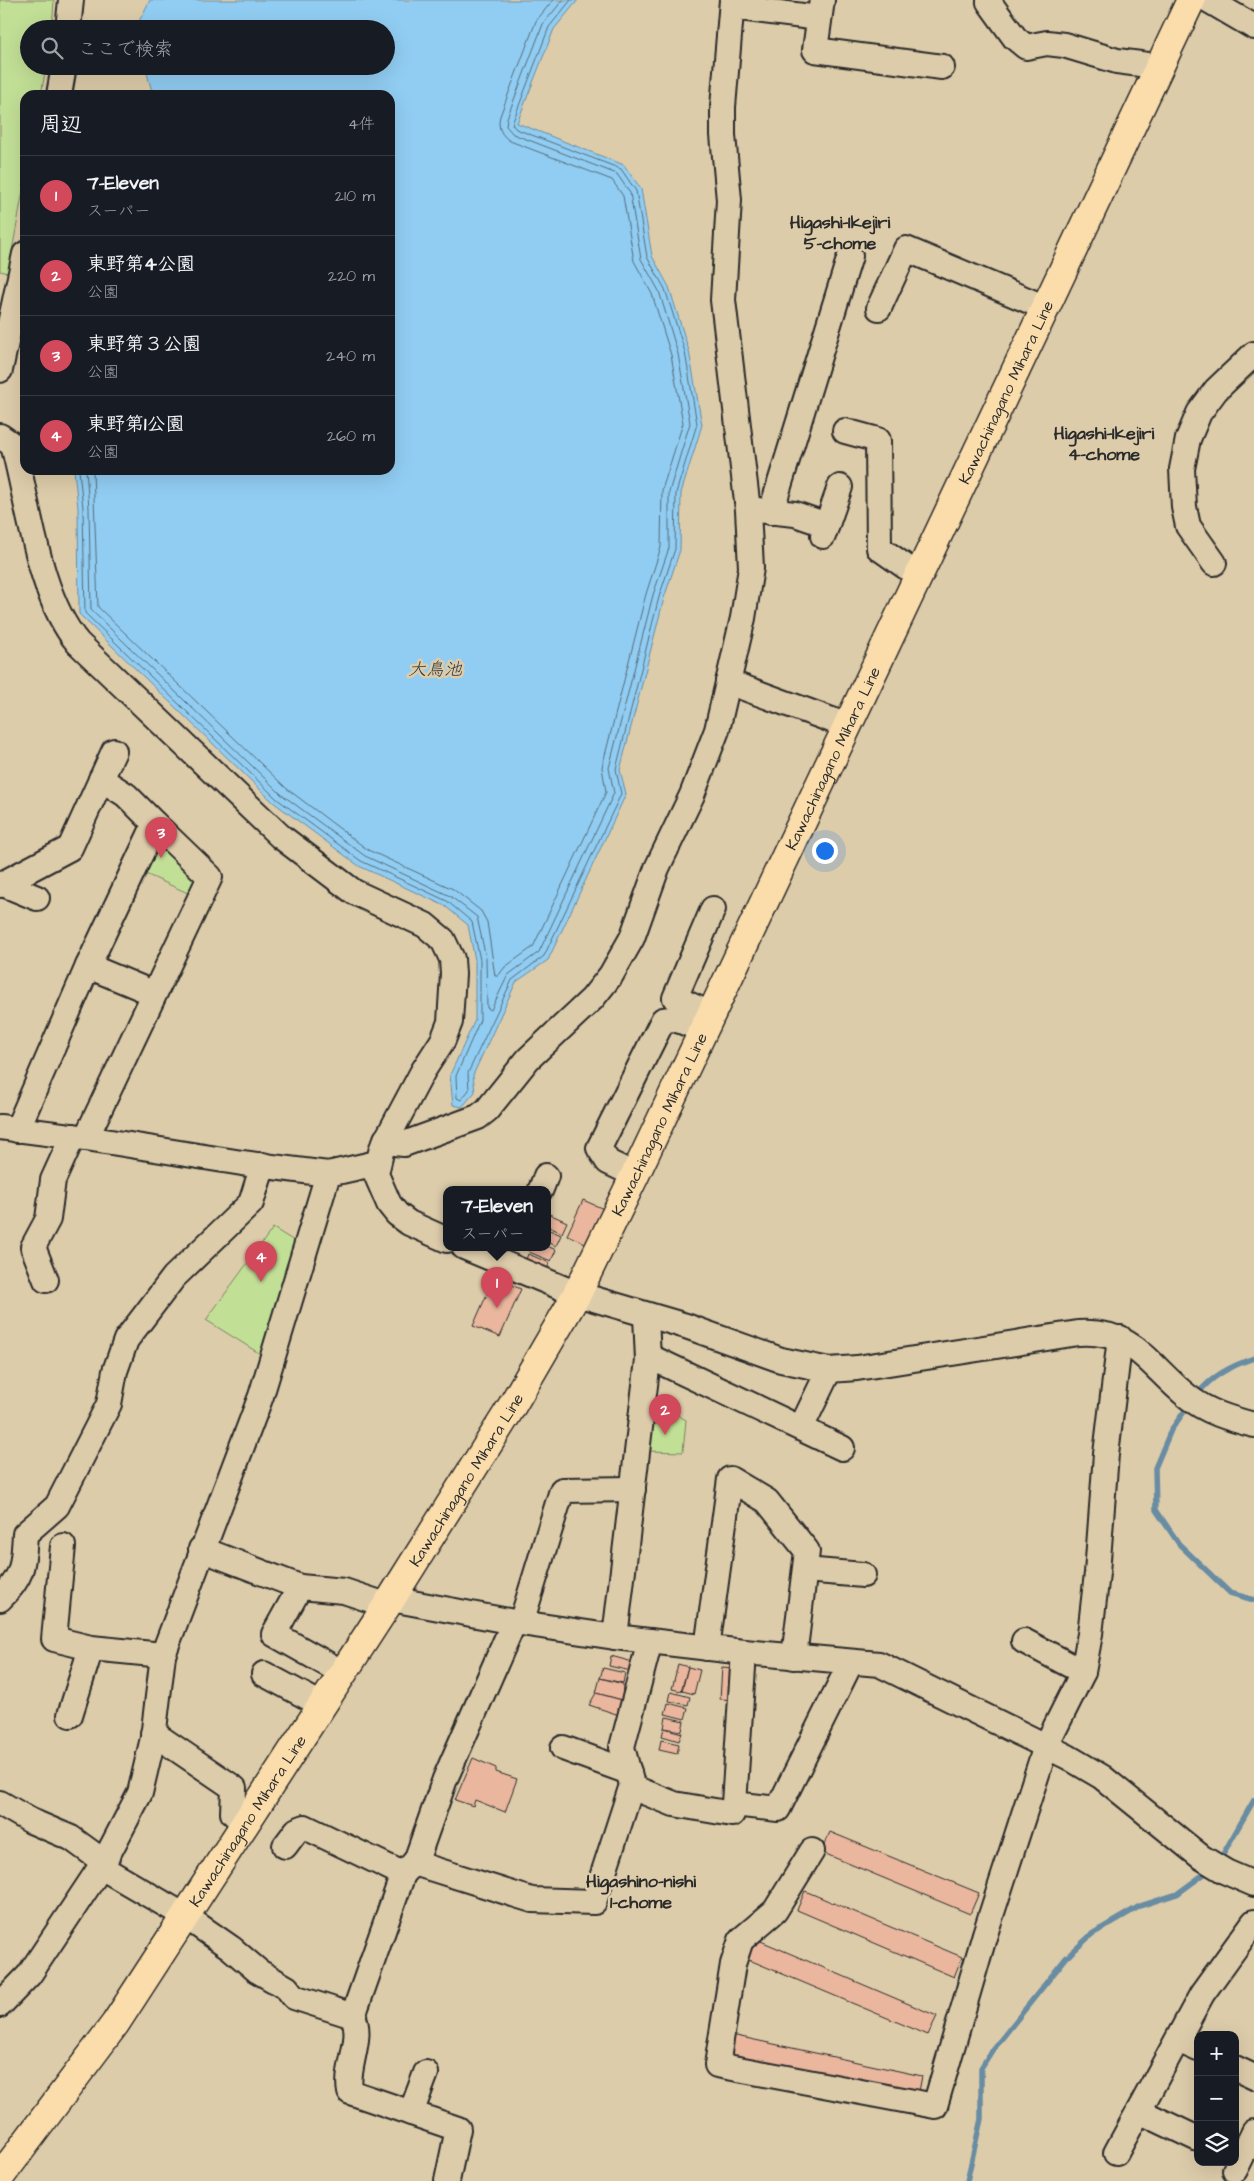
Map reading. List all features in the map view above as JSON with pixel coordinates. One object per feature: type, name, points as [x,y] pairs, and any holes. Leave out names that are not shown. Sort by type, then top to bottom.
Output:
[{"type":"main road","name":"Kawachinagano Mihara Line","points":[[0,2177],[115,2024],[389,1602],[509,1412],[577,1294],[1191,0]]},
{"type":"street","points":[[69,20],[71,0]]},
{"type":"street","points":[[990,0],[989,2],[1015,38],[1026,47],[1047,42],[1064,45],[1117,60],[1148,65],[1156,73]]},
{"type":"street","points":[[1208,0],[1254,27]]},
{"type":"street","points":[[386,1139],[404,1144],[478,1117],[487,1110],[528,1059],[592,999],[611,975],[632,938],[657,868],[692,795],[717,730],[743,618],[751,568],[748,510],[723,300],[729,208],[723,107],[732,3],[821,9],[815,50],[942,67]]},
{"type":"street","points":[[60,90],[62,75]]},
{"type":"street","points":[[879,308],[906,249],[1046,308]]},
{"type":"street","points":[[771,512],[850,256]]},
{"type":"street","points":[[0,370],[6,314],[20,270]]},
{"type":"street","points":[[1214,564],[1188,526],[1184,507],[1182,469],[1188,439],[1199,413],[1216,390],[1254,354]]},
{"type":"street","points":[[845,431],[878,440],[878,548],[919,576]]},
{"type":"street","points":[[0,436],[13,445],[20,472]]},
{"type":"street","points":[[21,475],[53,599],[66,629],[280,836],[354,892],[430,928],[443,940],[448,948],[453,974],[452,1011],[447,1032],[423,1071],[386,1139],[377,1163],[376,1174],[389,1204],[397,1214],[409,1223],[443,1238]]},
{"type":"street","points":[[748,510],[795,514],[825,530],[840,487]]},
{"type":"street","points":[[728,682],[848,726]]},
{"type":"street","points":[[1,885],[70,848],[114,751]]},
{"type":"street","points":[[46,1280],[33,1247],[52,1230],[48,1219],[53,1180],[80,1137],[210,877],[126,795],[101,779]]},
{"type":"street","points":[[155,824],[9,1128],[328,1174],[377,1163]]},
{"type":"street","points":[[1,885],[37,898]]},
{"type":"street","points":[[707,1023],[675,998],[714,909]]},
{"type":"street","points":[[88,966],[153,994]]},
{"type":"street","points":[[635,1175],[608,1162],[599,1148],[663,1020],[672,1018],[682,1021],[707,1023]]},
{"type":"street","points":[[0,1599],[11,1588],[23,1569],[25,1534],[56,1506],[109,1404],[116,1370],[126,1340],[174,1277],[250,1202],[263,1165]]},
{"type":"street","points":[[0,2005],[29,1975],[103,1864],[140,1793],[153,1733],[163,1655],[201,1549],[261,1396],[328,1174]]},
{"type":"street","points":[[487,1251],[515,1256],[577,1294],[646,1316],[686,1326],[781,1360],[829,1370],[864,1367],[1078,1333],[1096,1332],[1120,1338],[1147,1357],[1187,1397],[1221,1416],[1254,1425]]},
{"type":"street","points":[[615,1637],[648,1356],[646,1316]]},
{"type":"street","points":[[812,1851],[775,1911],[741,1940],[733,1964],[717,2065],[935,2106],[985,1934],[1046,1746],[1083,1672],[1091,1625],[1106,1454],[1120,1338]]},
{"type":"street","points":[[648,1356],[842,1448]]},
{"type":"street","points":[[801,1428],[829,1370]]},
{"type":"street","points":[[707,1648],[730,1480],[766,1501],[807,1551],[794,1657]]},
{"type":"street","points":[[353,2016],[444,1778],[517,1622],[562,1490],[633,1489]]},
{"type":"street","points":[[63,1546],[54,1639],[92,1648],[163,1655]]},
{"type":"street","points":[[201,1549],[300,1587],[344,1591],[389,1602],[615,1637],[744,1652],[880,1664],[1046,1746],[1102,1777],[1201,1857],[1226,1872],[1254,1884]]},
{"type":"street","points":[[805,1570],[864,1575]]},
{"type":"street","points":[[300,1587],[274,1634],[343,1673]]},
{"type":"street","points":[[650,1641],[622,1747],[631,1778],[639,1790],[674,1804],[732,1814]]},
{"type":"street","points":[[1024,1641],[1083,1672]]},
{"type":"street","points":[[70,1715],[92,1648]]},
{"type":"street","points":[[744,1652],[734,1804],[778,1809],[851,1662]]},
{"type":"street","points":[[264,1674],[322,1705]]},
{"type":"street","points":[[153,1733],[234,1788],[232,1813],[245,1825]]},
{"type":"street","points":[[563,1748],[631,1778]]},
{"type":"street","points":[[285,1846],[297,1830],[305,1827],[409,1869],[532,1900],[594,1902],[631,1778]]},
{"type":"street","points":[[0,1803],[31,1821],[71,1838],[103,1864],[185,1916],[231,1948],[258,1971],[287,1988],[294,1997],[353,2016],[358,2025],[347,2081],[350,2092],[458,2130],[447,2181]]},
{"type":"street","points":[[1116,2153],[1139,2111],[1188,2044],[1202,1994],[1254,1922]]},
{"type":"street","points":[[1239,2070],[1254,2077]]},
{"type":"street","points":[[411,2113],[426,2073]]},
{"type":"street","points":[[1139,2111],[1194,2137]]},
{"type":"street","points":[[1239,2158],[1254,2132]]},
{"type":"green space","points":[[0,0],[54,0],[53,20],[20,20],[20,75],[44,75],[42,90],[20,90],[20,207],[8,273],[0,271]]},
{"type":"green space","points":[[161,842],[196,877],[190,894],[139,871],[152,844]]},
{"type":"green space","points":[[273,1228],[299,1244],[265,1357],[206,1320]]},
{"type":"green space","points":[[644,1396],[686,1420],[683,1452],[647,1451]]},
{"type":"water","name":"大鳥池","points":[[150,0],[578,0],[554,29],[517,123],[624,165],[641,189],[652,256],[669,287],[689,351],[702,425],[681,493],[680,550],[664,598],[620,770],[626,794],[548,960],[516,982],[473,1075],[475,1092],[462,1107],[453,1105],[450,1075],[475,1020],[475,960],[468,925],[445,906],[359,866],[273,802],[79,614],[78,508],[75,475],[395,475],[395,90],[152,90],[147,75],[395,75],[395,20],[140,20]]},
{"type":"building","points":[[583,1200],[606,1210],[590,1245],[567,1235]]},
{"type":"building","points":[[551,1215],[567,1222],[562,1233],[551,1228]]},
{"type":"building","points":[[551,1231],[561,1235],[556,1246],[551,1244]]},
{"type":"building","points":[[551,1248],[556,1250],[551,1261],[529,1252],[551,1251]]},
{"type":"building","points":[[528,1254],[550,1263],[545,1274],[524,1265]]},
{"type":"building","points":[[494,1278],[521,1289],[500,1337],[473,1326]]},
{"type":"building","points":[[611,1656],[633,1662],[631,1671],[609,1666]]},
{"type":"building","points":[[678,1664],[688,1667],[681,1691],[672,1689]]},
{"type":"building","points":[[688,1667],[700,1670],[694,1694],[682,1691]]},
{"type":"building","points":[[722,1667],[735,1668],[734,1700],[720,1699]]},
{"type":"building","points":[[603,1668],[625,1673],[623,1683],[600,1678]]},
{"type":"building","points":[[600,1678],[623,1684],[622,1700],[596,1693]]},
{"type":"building","points":[[671,1692],[690,1697],[688,1705],[669,1701]]},
{"type":"building","points":[[596,1693],[622,1700],[622,1716],[589,1705]]},
{"type":"building","points":[[668,1703],[688,1708],[685,1719],[665,1714]]},
{"type":"building","points":[[666,1717],[684,1721],[682,1731],[664,1728]]},
{"type":"building","points":[[664,1728],[682,1733],[679,1741],[662,1736]]},
{"type":"building","points":[[661,1740],[679,1744],[677,1754],[659,1750]]},
{"type":"building","points":[[473,1758],[496,1768],[496,1772],[517,1779],[505,1812],[475,1800],[473,1806],[455,1800]]},
{"type":"building","points":[[830,1832],[979,1893],[970,1914],[821,1852]]},
{"type":"building","points":[[805,1891],[962,1957],[954,1977],[797,1910]]},
{"type":"building","points":[[756,1939],[937,2016],[928,2035],[747,1959]]},
{"type":"building","points":[[727,2034],[922,2076],[918,2097],[723,2055]]},
{"type":"waterway","points":[[1196,1396],[1222,1372],[1254,1358]]},
{"type":"waterway","points":[[1189,1405],[1171,1430],[1155,1468],[1156,1510],[1179,1544],[1230,1593],[1254,1600]]},
{"type":"waterway","points":[[1219,1861],[1254,1800]]},
{"type":"waterway","points":[[967,2181],[981,2119],[981,2068],[991,2052],[1066,1958],[1092,1934],[1140,1906],[1177,1894],[1211,1869]]},
{"type":"place","name":"東野第３公園","points":[[161,858]]},
{"type":"place","name":"東野第1公園","points":[[261,1282]]},
{"type":"place","name":"7-Eleven","points":[[497,1308]]},
{"type":"place","name":"東野第4公園","points":[[665,1435]]},
{"type":"district","name":"Higashi-Ikejiri 5-chome","points":[[840,232]]},
{"type":"district","name":"Higashi-Ikejiri 4-chome","points":[[1104,443]]},
{"type":"district","name":"Higashino-nishi 1-chome","points":[[641,1891]]}]
